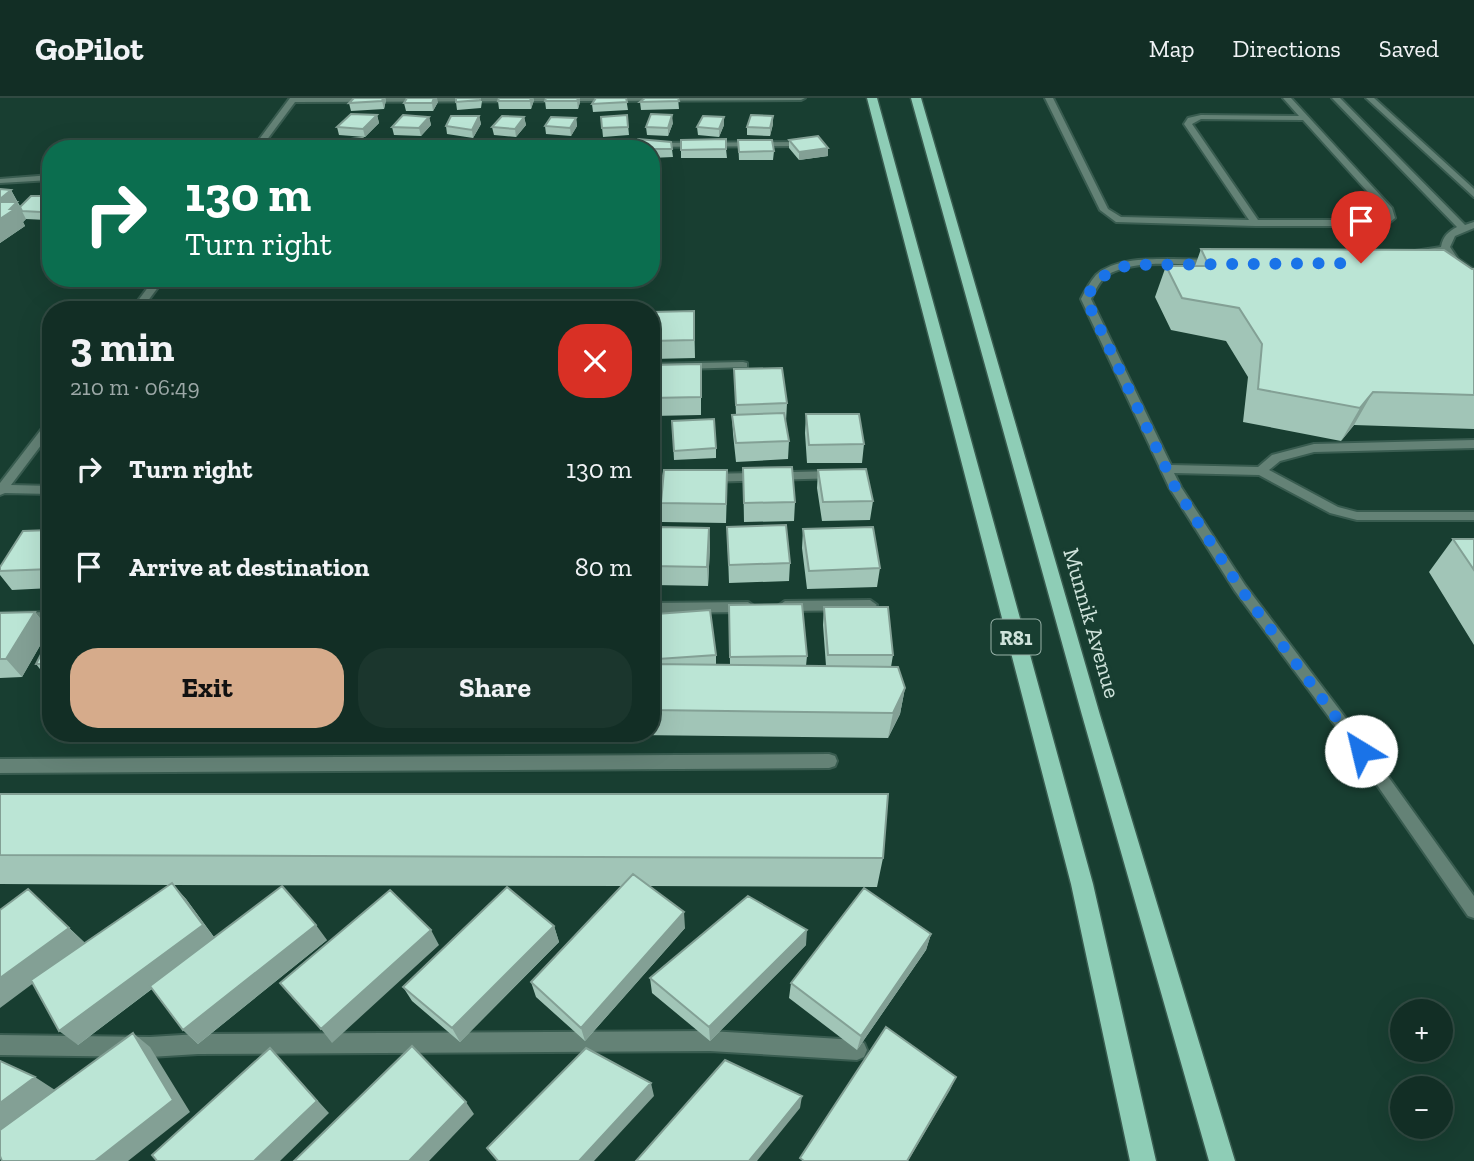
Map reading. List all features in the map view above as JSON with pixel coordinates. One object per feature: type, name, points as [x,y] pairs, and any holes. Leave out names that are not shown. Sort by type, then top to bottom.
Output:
[{"type":"main road","name":"R81","points":[[872,98],[1082,884],[1143,1161]]},
{"type":"main road","name":"Munnik Avenue","points":[[916,98],[1091,715],[1223,1161]]},
{"type":"street","points":[[263,140],[294,99],[801,98]]},
{"type":"street","points":[[1049,98],[1104,211],[1119,219],[1138,222],[1385,223],[1391,218],[1389,210],[1287,98]]},
{"type":"street","points":[[1336,98],[1462,227]]},
{"type":"street","points":[[1370,98],[1474,194]]},
{"type":"street","points":[[1255,223],[1188,124],[1201,117],[1305,118]]},
{"type":"street","points":[[660,145],[818,144]]},
{"type":"street","points":[[0,181],[42,178]]},
{"type":"street","points":[[1471,273],[1452,260],[1445,248],[1445,240],[1451,232],[1474,225]]},
{"type":"street","points":[[1409,255],[1445,248]]},
{"type":"street","points":[[1231,263],[1129,265],[1104,274],[1093,285],[1086,299],[1166,469],[1240,588],[1346,729],[1474,910]]},
{"type":"street","points":[[1441,270],[1471,273]]},
{"type":"street","points":[[660,367],[743,365]]},
{"type":"street","points":[[1,490],[42,436]]},
{"type":"street","points":[[1261,471],[1276,458],[1314,448],[1474,444]]},
{"type":"street","points":[[1166,469],[1261,471],[1334,510],[1357,516],[1474,516]]},
{"type":"street","points":[[660,479],[836,475]]},
{"type":"street","points":[[1,490],[42,490]]},
{"type":"street","points":[[660,608],[870,605]]},
{"type":"street","points":[[0,618],[42,617]]},
{"type":"street","points":[[0,766],[830,761]]},
{"type":"street","points":[[0,1045],[150,1047],[198,1044],[710,1041],[857,1050]]},
{"type":"building","points":[[354,98],[383,98],[382,101],[349,103]]},
{"type":"building","points":[[407,98],[434,98],[432,103],[404,103]]},
{"type":"building","points":[[456,98],[480,98],[480,100],[456,102]]},
{"type":"building","points":[[499,98],[531,98],[530,101],[498,101]]},
{"type":"building","points":[[546,98],[578,98],[577,101],[545,101]]},
{"type":"building","points":[[596,98],[626,98],[627,102],[592,104]]},
{"type":"building","points":[[645,98],[678,98],[679,101],[640,102]]},
{"type":"building","points":[[351,114],[377,115],[363,129],[337,127]]},
{"type":"building","points":[[651,114],[672,115],[668,128],[646,127]]},
{"type":"building","points":[[403,115],[429,117],[419,128],[392,127]]},
{"type":"building","points":[[627,115],[628,127],[602,128],[601,117]]},
{"type":"building","points":[[751,115],[773,116],[770,128],[747,127]]},
{"type":"building","points":[[451,116],[479,116],[472,130],[446,126]]},
{"type":"building","points":[[502,116],[524,117],[515,129],[492,127]]},
{"type":"building","points":[[703,116],[724,117],[719,129],[697,127]]},
{"type":"building","points":[[551,117],[576,118],[570,128],[545,126]]},
{"type":"building","points":[[818,136],[828,148],[799,152],[789,140]]},
{"type":"building","points":[[726,139],[726,149],[681,150],[681,140]]},
{"type":"building","points":[[738,140],[772,140],[774,151],[739,152]]},
{"type":"building","points":[[660,141],[671,142],[672,149],[660,149]]},
{"type":"building","points":[[0,189],[11,190],[0,199]]},
{"type":"building","points":[[31,196],[42,196],[41,212],[22,211],[20,207]]},
{"type":"building","points":[[0,202],[17,202],[10,209],[15,209],[0,219]]},
{"type":"building","points":[[1201,249],[1444,250],[1474,269],[1474,395],[1373,392],[1360,408],[1258,389],[1262,344],[1239,308],[1182,298],[1166,266],[1209,266]]},
{"type":"building","points":[[694,311],[694,340],[660,341],[660,312]]},
{"type":"building","points":[[701,364],[701,397],[660,398],[660,365]]},
{"type":"building","points":[[782,368],[787,403],[736,405],[734,369]]},
{"type":"building","points":[[784,413],[789,441],[736,443],[732,415]]},
{"type":"building","points":[[806,414],[859,414],[864,444],[809,445]]},
{"type":"building","points":[[714,419],[716,448],[674,451],[672,421]]},
{"type":"building","points":[[792,467],[795,502],[744,503],[743,468]]},
{"type":"building","points":[[866,469],[873,501],[823,502],[818,470]]},
{"type":"building","points":[[664,470],[727,470],[726,504],[661,503]]},
{"type":"building","points":[[786,525],[790,563],[729,565],[727,527]]},
{"type":"building","points":[[660,527],[709,528],[707,567],[660,566]]},
{"type":"building","points":[[873,527],[880,568],[809,571],[803,529]]},
{"type":"building","points":[[42,530],[42,569],[0,571],[0,567],[23,531]]},
{"type":"building","points":[[1453,539],[1474,539],[1474,570]]},
{"type":"building","points":[[802,604],[807,656],[730,657],[729,605]]},
{"type":"building","points":[[824,607],[888,607],[893,655],[828,655]]},
{"type":"building","points":[[710,610],[716,655],[660,659],[660,614]]},
{"type":"building","points":[[35,612],[6,659],[0,659],[0,613]]},
{"type":"building","points":[[42,652],[42,664],[36,664]]},
{"type":"building","points":[[660,664],[898,667],[905,688],[893,713],[660,710]]},
{"type":"building","points":[[0,794],[888,794],[883,858],[0,855]]},
{"type":"building","points":[[633,874],[684,912],[581,1028],[531,982]]},
{"type":"building","points":[[172,883],[203,925],[59,1031],[31,980]]},
{"type":"building","points":[[282,886],[316,925],[183,1030],[150,986]]},
{"type":"building","points":[[507,887],[554,926],[452,1028],[403,987]]},
{"type":"building","points":[[864,888],[931,934],[861,1036],[791,983]]},
{"type":"building","points":[[28,889],[69,928],[0,978],[0,910]]},
{"type":"building","points":[[390,890],[431,930],[321,1029],[280,983]]},
{"type":"building","points":[[748,896],[807,930],[709,1027],[650,978]]},
{"type":"building","points":[[886,1027],[956,1077],[907,1161],[804,1161],[800,1158]]},
{"type":"building","points":[[133,1033],[173,1100],[95,1161],[2,1161],[0,1130]]},
{"type":"building","points":[[412,1046],[466,1102],[409,1161],[294,1161]]},
{"type":"building","points":[[270,1048],[317,1101],[254,1161],[157,1161],[152,1155]]},
{"type":"building","points":[[586,1048],[651,1083],[579,1161],[498,1161],[487,1148]]},
{"type":"building","points":[[725,1060],[802,1096],[749,1161],[636,1161]]},
{"type":"building","points":[[0,1061],[35,1077],[0,1103]]},
{"type":"route","points":[[1361,263],[1129,265],[1104,274],[1093,285],[1086,299],[1175,487],[1240,588],[1361,751]]}]
